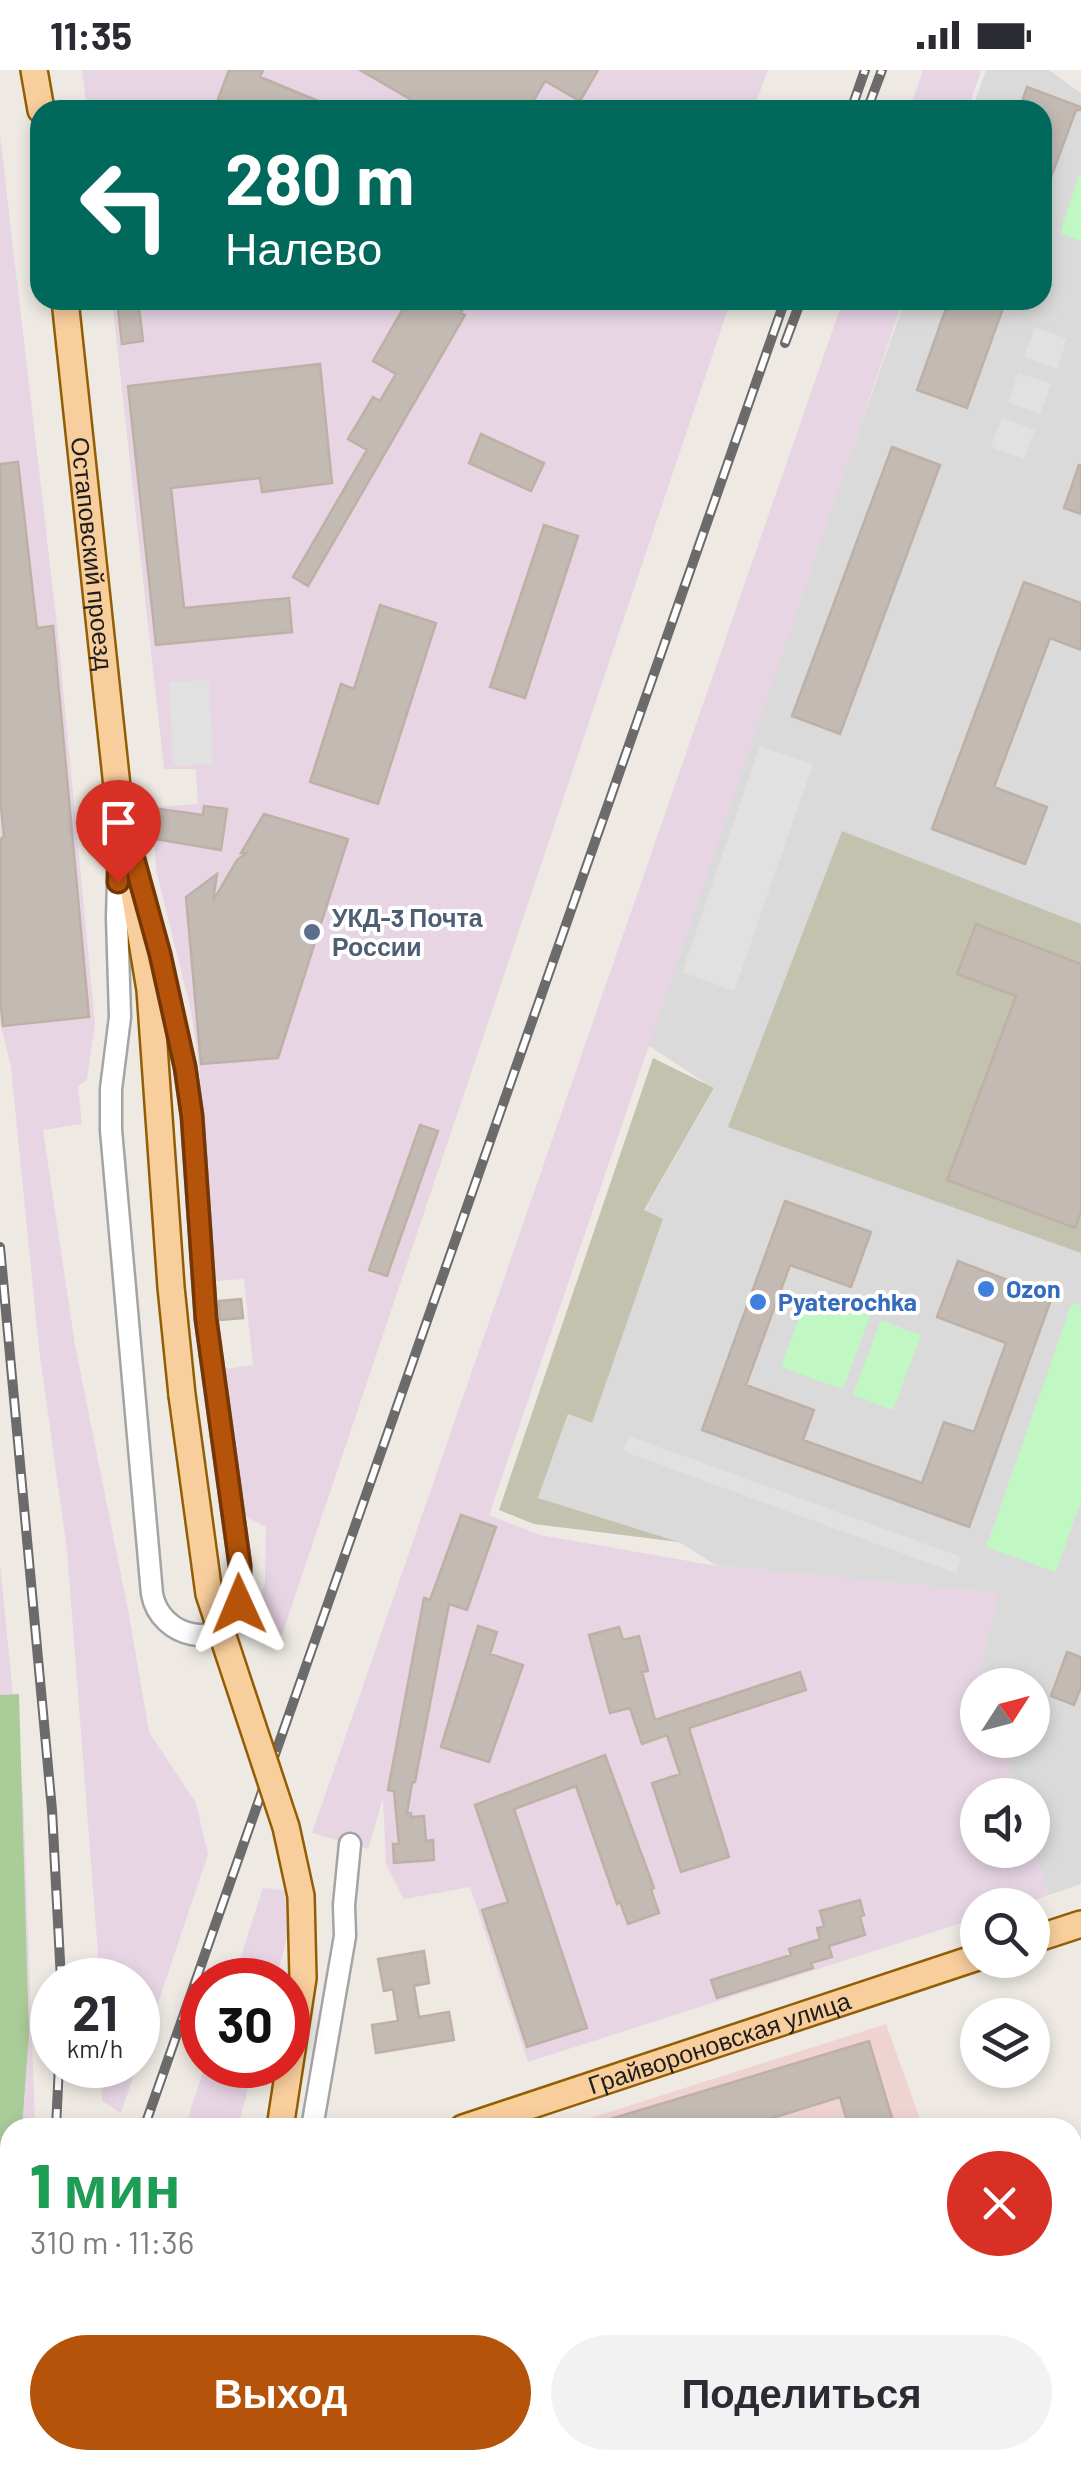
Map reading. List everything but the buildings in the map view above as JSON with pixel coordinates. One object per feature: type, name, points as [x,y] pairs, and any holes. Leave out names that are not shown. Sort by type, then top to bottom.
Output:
[{"type":"main road","points":[[34,70],[38,100]]},
{"type":"main road","name":"Остаповский проезд","points":[[66,310],[120,808],[150,990],[171,1287],[208,1594],[286,1827],[301,1896],[303,1978],[282,2118]]},
{"type":"main road","points":[[1050,1934],[1081,1924]]},
{"type":"main road","name":"Грайвороновская улица","points":[[492,2118],[960,1963]]},
{"type":"street","points":[[120,808],[120,1017],[111,1089],[111,1130],[152,1594],[156,1609],[170,1627],[200,1636],[221,1628],[236,1611],[240,1566],[206,1319],[185,1067],[160,954],[127,842]]},
{"type":"street","points":[[314,2118],[345,1936],[350,1844]]},
{"type":"shaded area","points":[[82,70],[768,70],[757,100],[86,100]]},
{"type":"shaded area","points":[[923,70],[981,70],[971,100],[912,100]]},
{"type":"shaded area","points":[[986,70],[1049,70],[1081,93],[1081,1884],[1050,1895],[1040,1868],[1050,1868],[1050,1778],[1012,1778],[1007,1758],[1050,1758],[1050,1668],[983,1668],[998,1593],[717,1566],[679,1542],[538,1499],[568,1414],[591,1423],[663,1220],[644,1211],[714,1089],[642,1041],[901,310],[1052,310],[1052,100],[976,100]]},
{"type":"shaded area","points":[[0,135],[57,625],[95,1024],[87,1080],[78,1086],[82,1124],[43,1130],[75,1345],[149,1732],[196,1803],[208,1854],[160,1997],[160,1958],[98,1958],[67,1550],[39,1349],[11,1067],[0,1023]]},
{"type":"shaded area","points":[[113,310],[728,310],[281,1638],[252,1625],[265,1582],[266,1527],[242,1515],[225,1369],[253,1365],[244,1279],[216,1281],[191,1011],[156,870],[152,807],[198,804],[196,769],[164,769]]},
{"type":"shaded area","points":[[840,310],[900,310],[489,1515],[540,1535],[717,1566],[999,1593],[983,1668],[960,1668],[960,1758],[1007,1758],[1012,1778],[960,1778],[960,1868],[1040,1868],[1047,1888],[960,1888],[960,1923],[528,2062],[470,1887],[404,1899],[386,1864],[383,1798],[368,1849],[312,1833]]},
{"type":"shaded area","points":[[1035,327],[1067,339],[1057,369],[1024,357]]},
{"type":"shaded area","points":[[1018,373],[1051,384],[1040,414],[1008,402]]},
{"type":"shaded area","points":[[1002,418],[1035,430],[1024,459],[991,447]]},
{"type":"shaded area","points":[[209,680],[213,764],[173,766],[169,682]]},
{"type":"shaded area","points":[[760,746],[813,764],[734,991],[682,972]]},
{"type":"shaded area","points":[[842,831],[1081,924],[1081,1253],[728,1127]]},
{"type":"shaded area","points":[[653,1058],[714,1088],[644,1210],[663,1219],[592,1423],[568,1414],[538,1498],[679,1542],[534,1524],[499,1510]]},
{"type":"shaded area","points":[[629,1436],[961,1557],[956,1573],[623,1451]]},
{"type":"shaded area","points":[[0,1564],[23,1795],[30,2088],[34,2088],[35,2118],[0,2118]]},
{"type":"shaded area","points":[[263,1888],[299,1892],[282,1958],[240,1958]]},
{"type":"shaded area","points":[[886,2024],[920,2118],[590,2118]]},
{"type":"shaded area","points":[[102,2088],[129,2088],[121,2113],[102,2101]]},
{"type":"shaded area","points":[[198,2088],[248,2088],[240,2118],[188,2118]]},
{"type":"green space","points":[[1081,170],[1081,241],[1060,233]]},
{"type":"green space","points":[[808,1293],[870,1316],[843,1389],[781,1367]]},
{"type":"green space","points":[[1072,1303],[1081,1306],[1081,1501],[1056,1572],[986,1547]]},
{"type":"green space","points":[[881,1320],[921,1335],[893,1410],[853,1395]]},
{"type":"green space","points":[[19,1694],[29,2034],[23,2118],[0,2118],[0,1695]]},
{"type":"railway","points":[[854,100],[865,70]]},
{"type":"railway","points":[[871,100],[882,70]]},
{"type":"railway","points":[[148,2118],[781,310]]},
{"type":"railway","points":[[785,343],[797,310]]},
{"type":"railway","points":[[0,1247],[52,1810],[60,1958]]},
{"type":"railway","points":[[56,2118],[58,2088]]},
{"type":"place","name":"УКД-3 Почта России","points":[[312,932]]},
{"type":"place","name":"Ozon","points":[[986,1289]]},
{"type":"place","name":"Pyaterochka","points":[[758,1302]]},
{"type":"route","points":[[118,882],[120,808],[160,954],[185,1067],[206,1319],[240,1566],[239,1604]]}]
